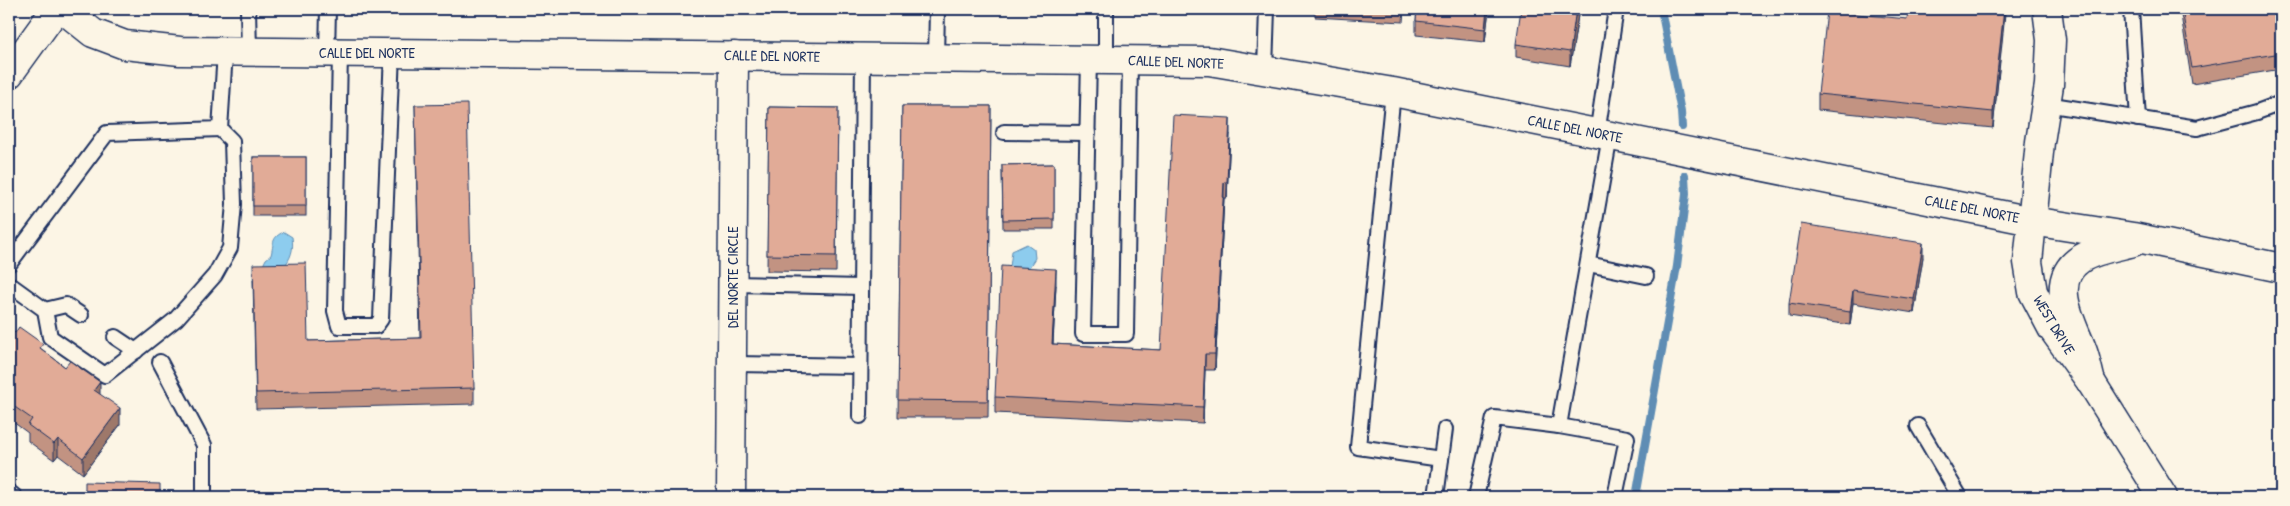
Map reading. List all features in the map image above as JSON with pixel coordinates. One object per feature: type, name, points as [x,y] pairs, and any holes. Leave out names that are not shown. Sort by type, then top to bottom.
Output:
[{"type":"street","points":[[9,74],[56,9]]},
{"type":"street","name":"CALLE DEL NORTE","points":[[63,9],[94,33],[125,45],[180,51],[1209,61],[1393,92],[2032,221],[2144,240],[2281,268]]},
{"type":"street","name":"WEST DRIVE","points":[[2047,9],[2050,40],[2049,85],[2028,262],[2033,292],[2052,328],[2091,382],[2163,497]]},
{"type":"street","name":"DEL NORTE CIRCLE","points":[[732,497],[734,56]]},
{"type":"street","points":[[2091,382],[2083,351],[2064,305],[2065,281],[2071,270],[2081,259],[2096,252],[2144,240]]},
{"type":"lane","points":[[220,129],[248,9]]},
{"type":"lane","points":[[328,9],[334,53],[335,312],[339,326],[376,326],[381,319],[392,53]]},
{"type":"lane","points":[[936,58],[937,9]]},
{"type":"lane","points":[[1106,9],[1126,334],[1083,334],[1088,134],[1109,60]]},
{"type":"lane","points":[[1265,69],[1267,9]]},
{"type":"lane","points":[[1559,426],[1588,264],[1604,135],[1616,9]]},
{"type":"lane","points":[[2131,9],[2138,119]]},
{"type":"lane","points":[[860,416],[863,57]]},
{"type":"lane","points":[[1393,92],[1358,447],[1441,459]]},
{"type":"lane","points":[[2046,104],[2197,128],[2257,112],[2281,103]]},
{"type":"lane","points":[[9,264],[106,133],[220,129],[232,141],[234,204],[230,248],[215,275],[176,319],[105,375],[50,337],[45,310],[9,284]]},
{"type":"lane","points":[[1004,132],[1088,134]]},
{"type":"lane","points":[[1588,264],[1646,276]]},
{"type":"lane","points":[[733,284],[861,286]]},
{"type":"lane","points":[[45,310],[66,305],[82,315]]},
{"type":"lane","points":[[115,337],[136,351]]},
{"type":"lane","points":[[160,362],[204,445],[204,497]]},
{"type":"lane","points":[[732,364],[860,366]]},
{"type":"lane","points":[[1476,497],[1494,418],[1559,426],[1627,438],[1615,497]]},
{"type":"lane","points":[[1918,426],[1960,497]]},
{"type":"lane","points":[[1436,497],[1445,429]]},
{"type":"lane","points":[[9,492],[15,497]]},
{"type":"water","points":[[284,232],[292,237],[293,246],[288,261],[283,268],[262,267],[266,259],[271,255],[275,239]]},
{"type":"water","points":[[1027,244],[1034,249],[1035,258],[1026,272],[1009,275],[1012,251]]},
{"type":"building","points":[[1417,9],[1487,9],[1485,29],[1416,21]]},
{"type":"building","points":[[1521,9],[1576,9],[1570,52],[1516,44]]},
{"type":"building","points":[[1908,9],[2004,9],[1993,112],[1818,94],[1827,11],[1907,19]]},
{"type":"building","points":[[2182,9],[2281,9],[2281,53],[2192,68]]},
{"type":"building","points":[[467,104],[474,388],[256,393],[253,264],[306,263],[308,341],[421,338],[415,105]]},
{"type":"building","points":[[902,106],[991,106],[988,401],[898,400]]},
{"type":"building","points":[[769,107],[838,108],[836,256],[767,255]]},
{"type":"building","points":[[1173,115],[1230,118],[1227,182],[1224,182],[1215,354],[1205,354],[1203,407],[995,397],[1001,266],[1056,269],[1052,344],[1161,350]]},
{"type":"building","points":[[253,157],[306,157],[306,206],[253,206]]},
{"type":"building","points":[[1054,164],[1054,219],[1003,220],[1002,165]]},
{"type":"building","points":[[1801,224],[1923,243],[1914,299],[1853,290],[1850,312],[1789,303]]},
{"type":"building","points":[[19,327],[43,344],[40,348],[65,367],[70,361],[100,382],[94,390],[120,408],[83,458],[58,439],[54,444],[28,425],[32,419],[9,403],[9,329],[15,333]]},
{"type":"building","points":[[85,482],[160,484],[160,497],[85,497]]},
{"type":"waterway","points":[[1661,9],[1681,112],[1682,127]]},
{"type":"waterway","points":[[1636,497],[1677,266],[1686,194],[1685,175]]}]
